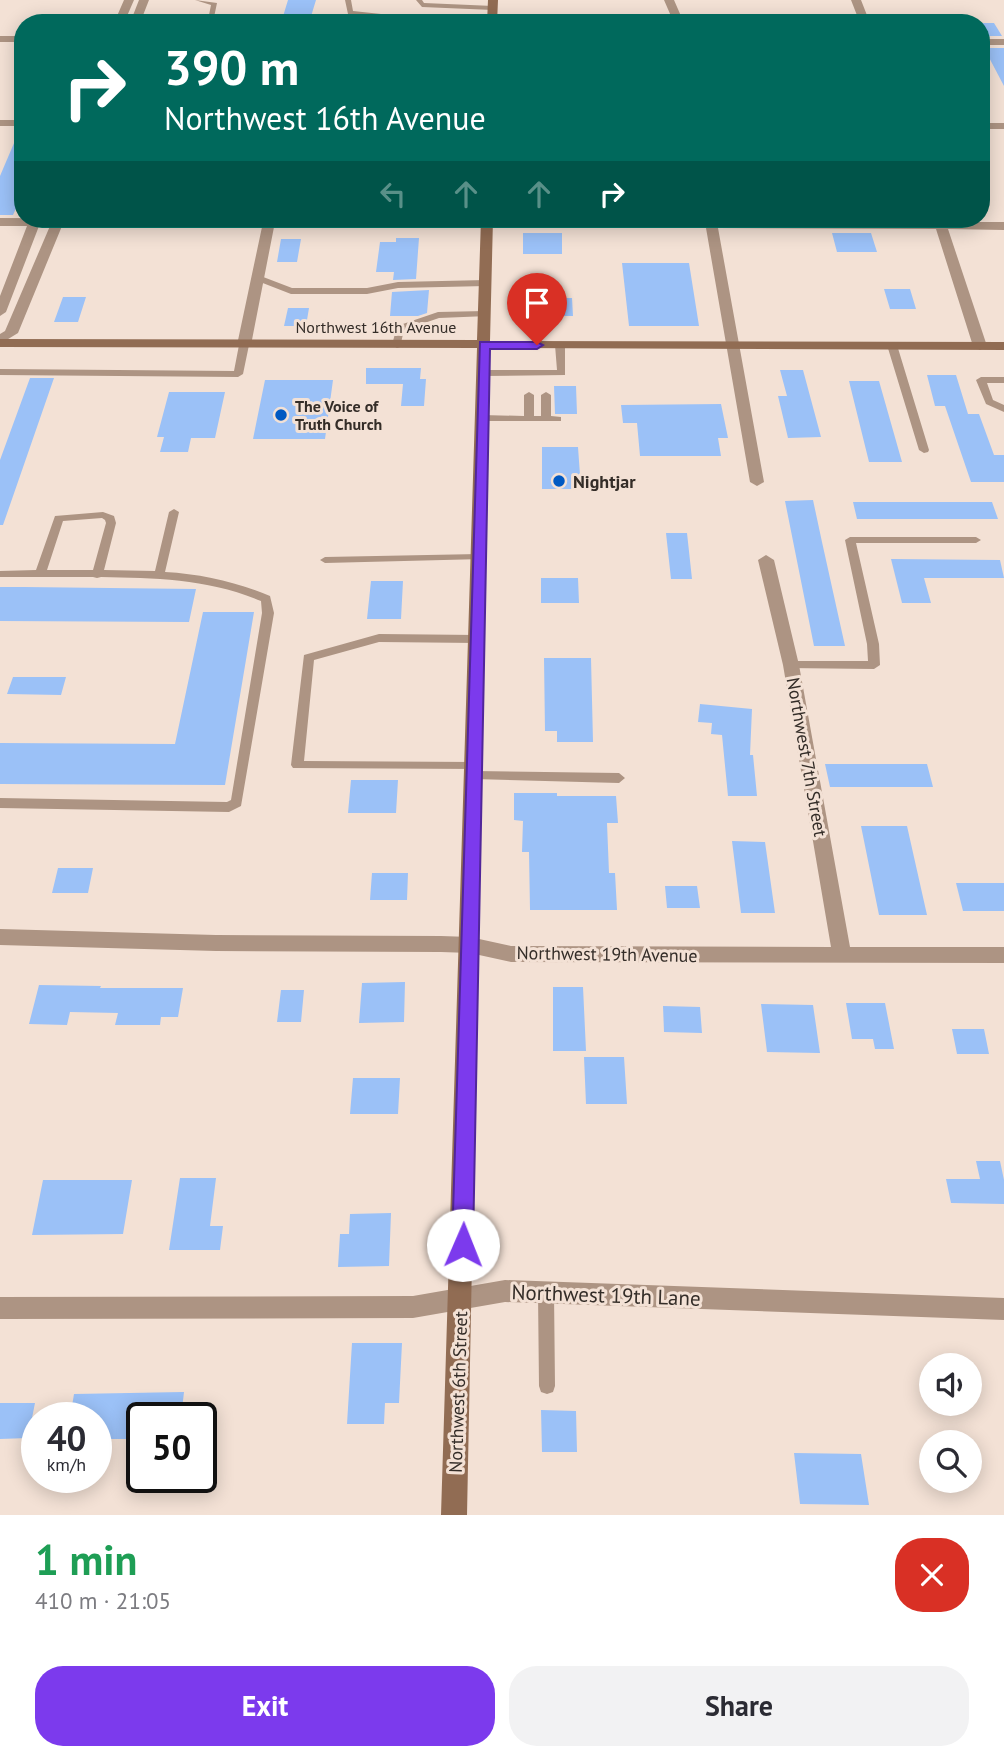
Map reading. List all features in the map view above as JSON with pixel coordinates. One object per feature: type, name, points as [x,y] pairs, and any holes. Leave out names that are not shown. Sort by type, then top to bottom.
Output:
[{"type":"main road","name":"Northwest 6th Street","points":[[454,1515],[487,228]]},
{"type":"main road","name":"Northwest 16th Avenue","points":[[0,341],[244,345],[1004,346]]},
{"type":"street","points":[[0,312],[32,228]]},
{"type":"street","points":[[0,341],[11,333],[55,228]]},
{"type":"street","points":[[244,345],[267,228]]},
{"type":"street","points":[[712,228],[757,482]]},
{"type":"street","points":[[942,228],[981,346]]},
{"type":"street","name":"Northwest 7th Street","points":[[766,560],[791,666],[842,956]]},
{"type":"street","name":"Northwest 19th Avenue","points":[[0,937],[216,943],[470,945],[511,954],[1004,955]]},
{"type":"street","name":"Northwest 19th Lane","points":[[0,1308],[413,1307],[505,1291],[1004,1309]]},
{"type":"lane","points":[[198,0],[215,4],[213,14]]},
{"type":"lane","points":[[348,0],[350,13],[360,14]]},
{"type":"lane","points":[[419,0],[422,5],[493,4]]},
{"type":"lane","points":[[258,278],[291,291],[367,291],[398,285],[486,283]]},
{"type":"lane","points":[[397,345],[400,328],[438,315],[485,314]]},
{"type":"lane","points":[[0,372],[238,374],[244,345]]},
{"type":"lane","points":[[484,373],[562,373],[560,345]]},
{"type":"lane","points":[[892,345],[924,450]]},
{"type":"lane","points":[[528,373],[529,419]]},
{"type":"lane","points":[[482,418],[552,419],[545,373]]},
{"type":"lane","points":[[1004,380],[981,380],[989,402],[1004,409]]},
{"type":"lane","points":[[159,576],[174,512]]},
{"type":"lane","points":[[40,575],[59,518],[103,515],[110,518],[111,523],[97,575]]},
{"type":"lane","points":[[791,666],[874,665],[873,644],[850,540],[976,540]]},
{"type":"lane","points":[[325,560],[479,556]]},
{"type":"lane","points":[[0,574],[159,576],[216,581],[251,591],[266,599],[268,613],[237,803],[229,807],[0,803]]},
{"type":"lane","points":[[477,639],[380,638],[309,658],[297,765],[619,778]]},
{"type":"lane","points":[[546,1293],[547,1386]]},
{"type":"building","points":[[288,0],[316,0],[312,14],[284,14]]},
{"type":"building","points":[[990,23],[994,23],[1002,36],[990,36]]},
{"type":"building","points":[[990,48],[1004,48],[1004,86],[990,59]]},
{"type":"building","points":[[14,143],[13,215],[0,215],[0,176]]},
{"type":"building","points":[[523,233],[562,233],[562,254],[523,254]]},
{"type":"building","points":[[832,233],[871,233],[877,252],[837,252]]},
{"type":"building","points":[[396,238],[419,238],[416,279],[393,280],[394,272],[376,272],[380,242],[396,242]]},
{"type":"building","points":[[281,239],[301,239],[297,262],[277,262]]},
{"type":"building","points":[[622,263],[689,263],[699,326],[629,326]]},
{"type":"building","points":[[884,289],[910,289],[916,309],[890,309]]},
{"type":"building","points":[[429,290],[427,313],[418,316],[390,316],[392,292]]},
{"type":"building","points":[[63,297],[86,297],[78,322],[54,322]]},
{"type":"building","points":[[551,298],[572,298],[573,316],[551,316]]},
{"type":"building","points":[[288,308],[309,308],[306,326],[284,326]]},
{"type":"building","points":[[366,368],[421,368],[420,379],[426,379],[424,406],[401,406],[403,384],[366,384]]},
{"type":"building","points":[[780,370],[803,370],[821,437],[788,438],[778,396],[787,396]]},
{"type":"building","points":[[927,375],[956,375],[968,414],[979,414],[994,455],[1004,455],[1004,482],[971,482],[945,406],[935,406]]},
{"type":"building","points":[[30,378],[54,378],[3,525],[0,525],[0,460]]},
{"type":"building","points":[[265,380],[333,380],[325,439],[253,439]]},
{"type":"building","points":[[849,381],[879,381],[902,462],[869,462]]},
{"type":"building","points":[[554,386],[576,386],[577,414],[555,414]]},
{"type":"building","points":[[169,392],[225,392],[215,438],[191,438],[188,452],[160,452],[164,437],[157,437]]},
{"type":"building","points":[[721,404],[728,438],[718,438],[721,456],[640,456],[637,423],[623,423],[621,405]]},
{"type":"building","points":[[542,447],[578,447],[581,489],[542,489]]},
{"type":"building","points":[[813,500],[845,646],[814,646],[785,501]]},
{"type":"building","points":[[853,502],[992,502],[998,519],[857,519]]},
{"type":"building","points":[[666,533],[687,533],[692,579],[671,579]]},
{"type":"building","points":[[891,559],[1000,560],[1004,578],[924,578],[931,603],[902,603]]},
{"type":"building","points":[[541,578],[578,578],[579,603],[541,603]]},
{"type":"building","points":[[371,581],[403,581],[401,619],[367,619]]},
{"type":"building","points":[[0,587],[196,589],[189,622],[0,621]]},
{"type":"building","points":[[203,612],[254,612],[225,785],[0,784],[0,743],[175,744]]},
{"type":"building","points":[[544,658],[591,658],[593,742],[557,742],[557,731],[545,731]]},
{"type":"building","points":[[13,677],[66,677],[61,695],[7,694]]},
{"type":"building","points":[[700,704],[752,709],[750,755],[753,755],[757,796],[728,796],[722,735],[711,734],[712,723],[698,722]]},
{"type":"building","points":[[825,764],[927,764],[933,787],[830,787]]},
{"type":"building","points":[[351,780],[398,780],[396,813],[348,813]]},
{"type":"building","points":[[514,793],[616,796],[618,823],[607,823],[609,873],[615,873],[617,910],[530,910],[529,852],[522,852],[523,821],[514,820]]},
{"type":"building","points":[[861,826],[907,826],[927,915],[879,915]]},
{"type":"building","points":[[732,841],[765,842],[775,913],[741,913]]},
{"type":"building","points":[[58,868],[93,868],[88,893],[52,893]]},
{"type":"building","points":[[372,873],[408,873],[407,900],[370,900]]},
{"type":"building","points":[[956,883],[1004,883],[1004,911],[963,911]]},
{"type":"building","points":[[665,886],[697,886],[700,908],[667,908]]},
{"type":"building","points":[[405,982],[404,1022],[359,1023],[362,983]]},
{"type":"building","points":[[39,985],[183,988],[178,1017],[161,1017],[160,1025],[115,1025],[118,1013],[70,1012],[67,1025],[29,1024]]},
{"type":"building","points":[[553,987],[583,987],[586,1051],[553,1051]]},
{"type":"building","points":[[281,990],[304,990],[301,1022],[277,1022]]},
{"type":"building","points":[[846,1003],[885,1003],[894,1049],[875,1049],[873,1039],[852,1039]]},
{"type":"building","points":[[761,1004],[813,1005],[820,1053],[767,1052]]},
{"type":"building","points":[[663,1006],[700,1007],[702,1033],[664,1032]]},
{"type":"building","points":[[952,1029],[984,1029],[989,1054],[957,1054]]},
{"type":"building","points":[[584,1057],[624,1057],[627,1104],[586,1104]]},
{"type":"building","points":[[353,1078],[400,1078],[398,1114],[350,1114]]},
{"type":"building","points":[[976,1161],[1000,1161],[1004,1180],[1004,1204],[951,1203],[946,1179],[980,1179]]},
{"type":"building","points":[[180,1178],[216,1178],[210,1226],[223,1226],[220,1250],[169,1250]]},
{"type":"building","points":[[43,1180],[132,1180],[123,1234],[32,1235]]},
{"type":"building","points":[[391,1213],[389,1266],[338,1267],[340,1234],[349,1234],[350,1214]]},
{"type":"building","points":[[352,1343],[402,1343],[399,1403],[385,1403],[384,1424],[347,1424]]},
{"type":"building","points":[[184,1392],[183,1402],[126,1402],[126,1439],[112,1439],[112,1402],[73,1402],[74,1394]]},
{"type":"building","points":[[0,1403],[21,1403],[21,1438],[0,1439]]},
{"type":"building","points":[[541,1410],[576,1411],[577,1452],[542,1452]]},
{"type":"building","points":[[794,1453],[861,1454],[869,1505],[800,1504]]},
{"type":"place","name":"The Voice of Truth Church","points":[[281,415]]},
{"type":"place","name":"Nightjar","points":[[559,481]]},
{"type":"route","points":[[463,1245],[484,345],[537,345]]}]
